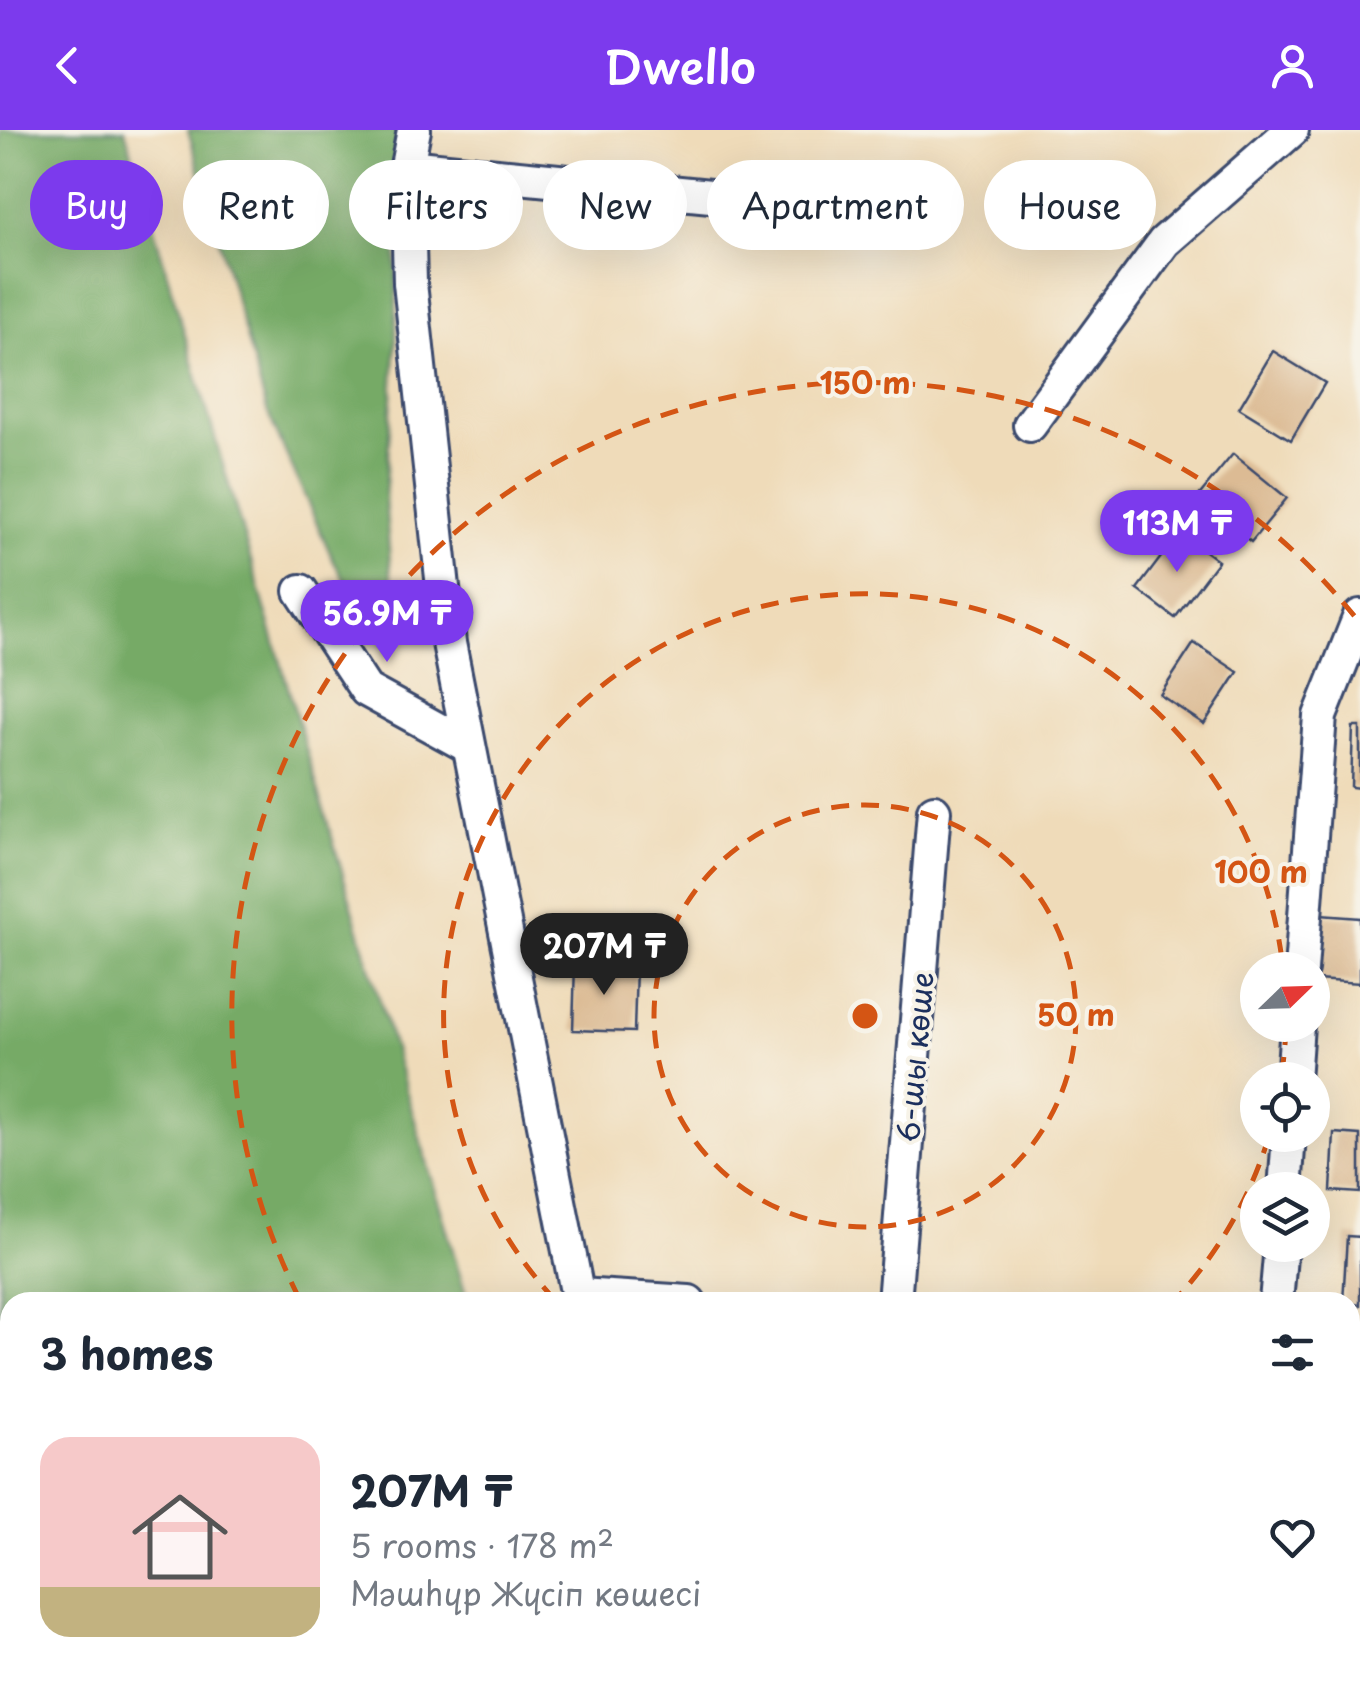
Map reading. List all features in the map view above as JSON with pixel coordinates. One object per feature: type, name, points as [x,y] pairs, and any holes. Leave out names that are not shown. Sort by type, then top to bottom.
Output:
[{"type":"street","points":[[408,160],[414,130]]},
{"type":"street","points":[[1030,425],[1164,242],[1292,130]]},
{"type":"street","points":[[523,177],[707,196]]},
{"type":"street","points":[[409,250],[449,644],[578,1292]]},
{"type":"street","points":[[301,591],[366,690],[468,746]]},
{"type":"street","points":[[1302,952],[1320,716],[1332,676],[1360,616]]},
{"type":"street","name":"6-шы көше","points":[[895,1292],[934,811]]},
{"type":"street","points":[[1277,1292],[1279,1262]]},
{"type":"green space","points":[[0,130],[125,130],[134,160],[30,160],[30,250],[160,250],[465,1292],[0,1292]]},
{"type":"green space","points":[[188,130],[398,130],[398,160],[349,160],[349,250],[397,250],[396,341],[385,499],[395,624],[387,652],[334,562],[267,411],[222,250],[329,250],[329,160],[196,160]]},
{"type":"building","points":[[1273,351],[1325,383],[1291,440],[1239,408]]},
{"type":"building","points":[[1233,454],[1287,498],[1251,542],[1197,498]]},
{"type":"building","points":[[1180,532],[1218,561],[1175,618],[1137,589]]},
{"type":"building","points":[[1194,643],[1238,672],[1204,724],[1160,695]]},
{"type":"building","points":[[1353,727],[1360,727],[1360,788],[1351,787]]},
{"type":"building","points":[[1320,915],[1360,918],[1360,983],[1330,981],[1330,952],[1318,952]]},
{"type":"building","points":[[575,964],[636,967],[634,1032],[573,1030]]},
{"type":"building","points":[[1334,1133],[1360,1135],[1360,1193],[1331,1191]]},
{"type":"building","points":[[1347,1236],[1360,1237],[1360,1292],[1344,1292]]}]
